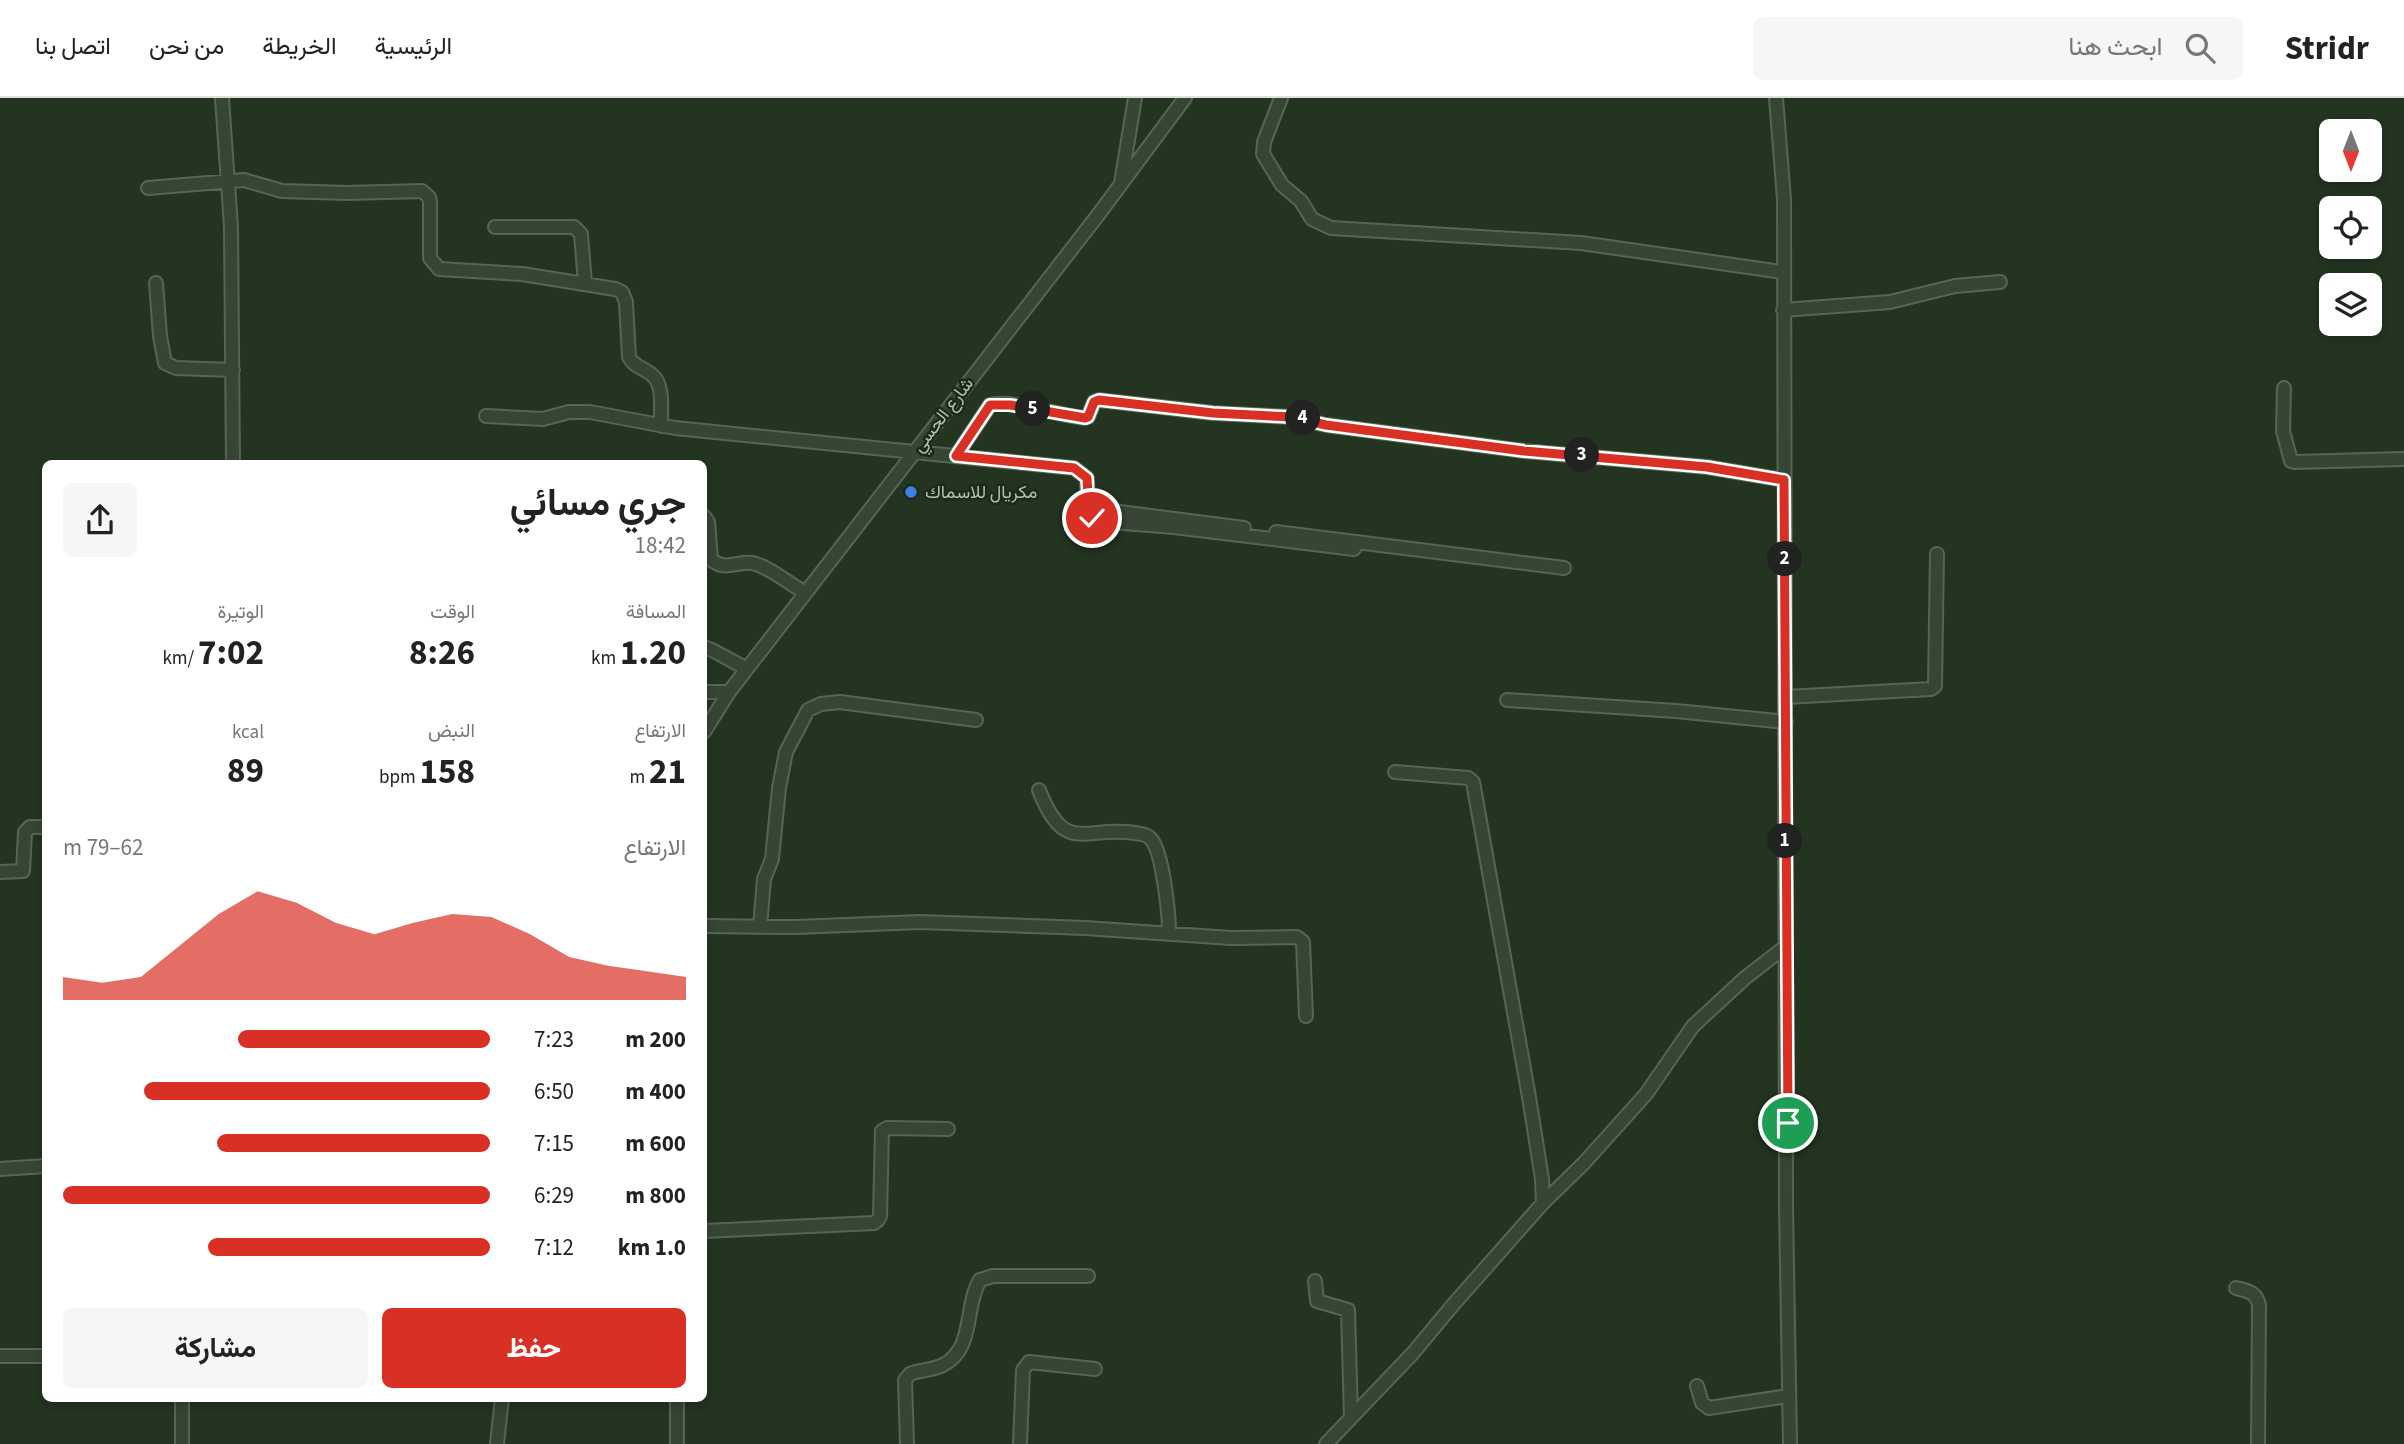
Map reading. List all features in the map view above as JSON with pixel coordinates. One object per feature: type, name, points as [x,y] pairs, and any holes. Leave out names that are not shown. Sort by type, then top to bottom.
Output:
[{"type":"street","points":[[222,98],[228,180],[233,460]]},
{"type":"street","points":[[1121,183],[1135,98]]},
{"type":"street","name":"شارع الحسي","points":[[707,727],[729,692],[1185,98]]},
{"type":"street","points":[[1281,98],[1264,142],[1263,154],[1282,185],[1301,201],[1312,219],[1331,228],[1581,243],[1782,272]]},
{"type":"street","points":[[1776,98],[1784,199],[1785,947],[1790,1444]]},
{"type":"street","points":[[148,188],[244,180],[282,191],[422,191],[430,201],[430,258],[439,269],[522,274],[615,289],[624,295],[629,357],[632,363],[658,381],[661,426]]},
{"type":"street","points":[[495,227],[574,227],[581,234],[584,283]]},
{"type":"street","points":[[1783,310],[1890,302],[1945,288],[2000,282]]},
{"type":"street","points":[[156,283],[165,363],[176,368],[233,370]]},
{"type":"street","points":[[2284,388],[2283,431],[2291,461],[2404,459]]},
{"type":"street","points":[[956,456],[990,405],[1010,405],[1085,418],[1088,417],[1094,402],[1099,400],[1213,413],[1292,417],[1326,425],[1524,451],[1707,467],[1784,480]]},
{"type":"street","points":[[486,415],[543,419],[569,412],[590,412],[661,426],[1074,468],[1087,478],[1089,508],[1092,518],[1098,521],[1174,527],[1354,549]]},
{"type":"street","points":[[1089,508],[1564,568]]},
{"type":"street","points":[[707,520],[711,559],[715,563],[734,566],[754,563],[805,593]]},
{"type":"street","points":[[1786,696],[1931,689],[1935,686],[1937,554]]},
{"type":"street","points":[[707,648],[747,669]]},
{"type":"street","points":[[707,692],[729,692]]},
{"type":"street","points":[[1507,700],[1676,711],[1786,722]]},
{"type":"street","points":[[760,927],[764,879],[772,859],[779,788],[786,752],[808,710],[821,704],[840,702],[976,720]]},
{"type":"street","points":[[1395,772],[1468,778],[1473,782],[1529,1097],[1542,1179],[1543,1203]]},
{"type":"street","points":[[1039,790],[1048,815],[1060,827],[1073,833],[1086,835],[1127,831],[1145,834],[1153,841],[1168,900],[1169,933]]},
{"type":"street","points":[[0,873],[23,871],[25,832],[30,827],[42,827]]},
{"type":"street","points":[[707,926],[920,922],[1231,938],[1301,938],[1306,1016]]},
{"type":"street","points":[[1326,1444],[1413,1353],[1543,1203],[1584,1163],[1646,1094],[1693,1026],[1745,978],[1785,947]]},
{"type":"street","points":[[707,1231],[874,1223],[880,1216],[882,1131],[887,1128],[948,1129]]},
{"type":"street","points":[[0,1168],[42,1166]]},
{"type":"street","points":[[907,1444],[905,1381],[910,1374],[950,1361],[965,1340],[974,1289],[980,1280],[993,1276],[1088,1276]]},
{"type":"street","points":[[1315,1281],[1317,1301],[1348,1310],[1351,1418]]},
{"type":"street","points":[[2236,1289],[2253,1293],[2259,1305],[2258,1444]]},
{"type":"street","points":[[0,1356],[42,1356]]},
{"type":"street","points":[[1020,1444],[1025,1364],[1029,1362],[1095,1369]]},
{"type":"street","points":[[1697,1386],[1702,1403],[1709,1408],[1788,1396]]},
{"type":"street","points":[[182,1444],[183,1402]]},
{"type":"street","points":[[497,1444],[502,1402]]},
{"type":"street","points":[[677,1402],[677,1444]]},
{"type":"place","name":"مكريال للاسماك","points":[[911,492]]},
{"type":"route","points":[[1092,518],[1089,512],[1087,478],[1074,468],[956,456],[990,405],[1010,405],[1085,418],[1088,417],[1094,402],[1099,400],[1213,413],[1292,417],[1326,425],[1524,451],[1707,467],[1784,480],[1788,1123]]}]
